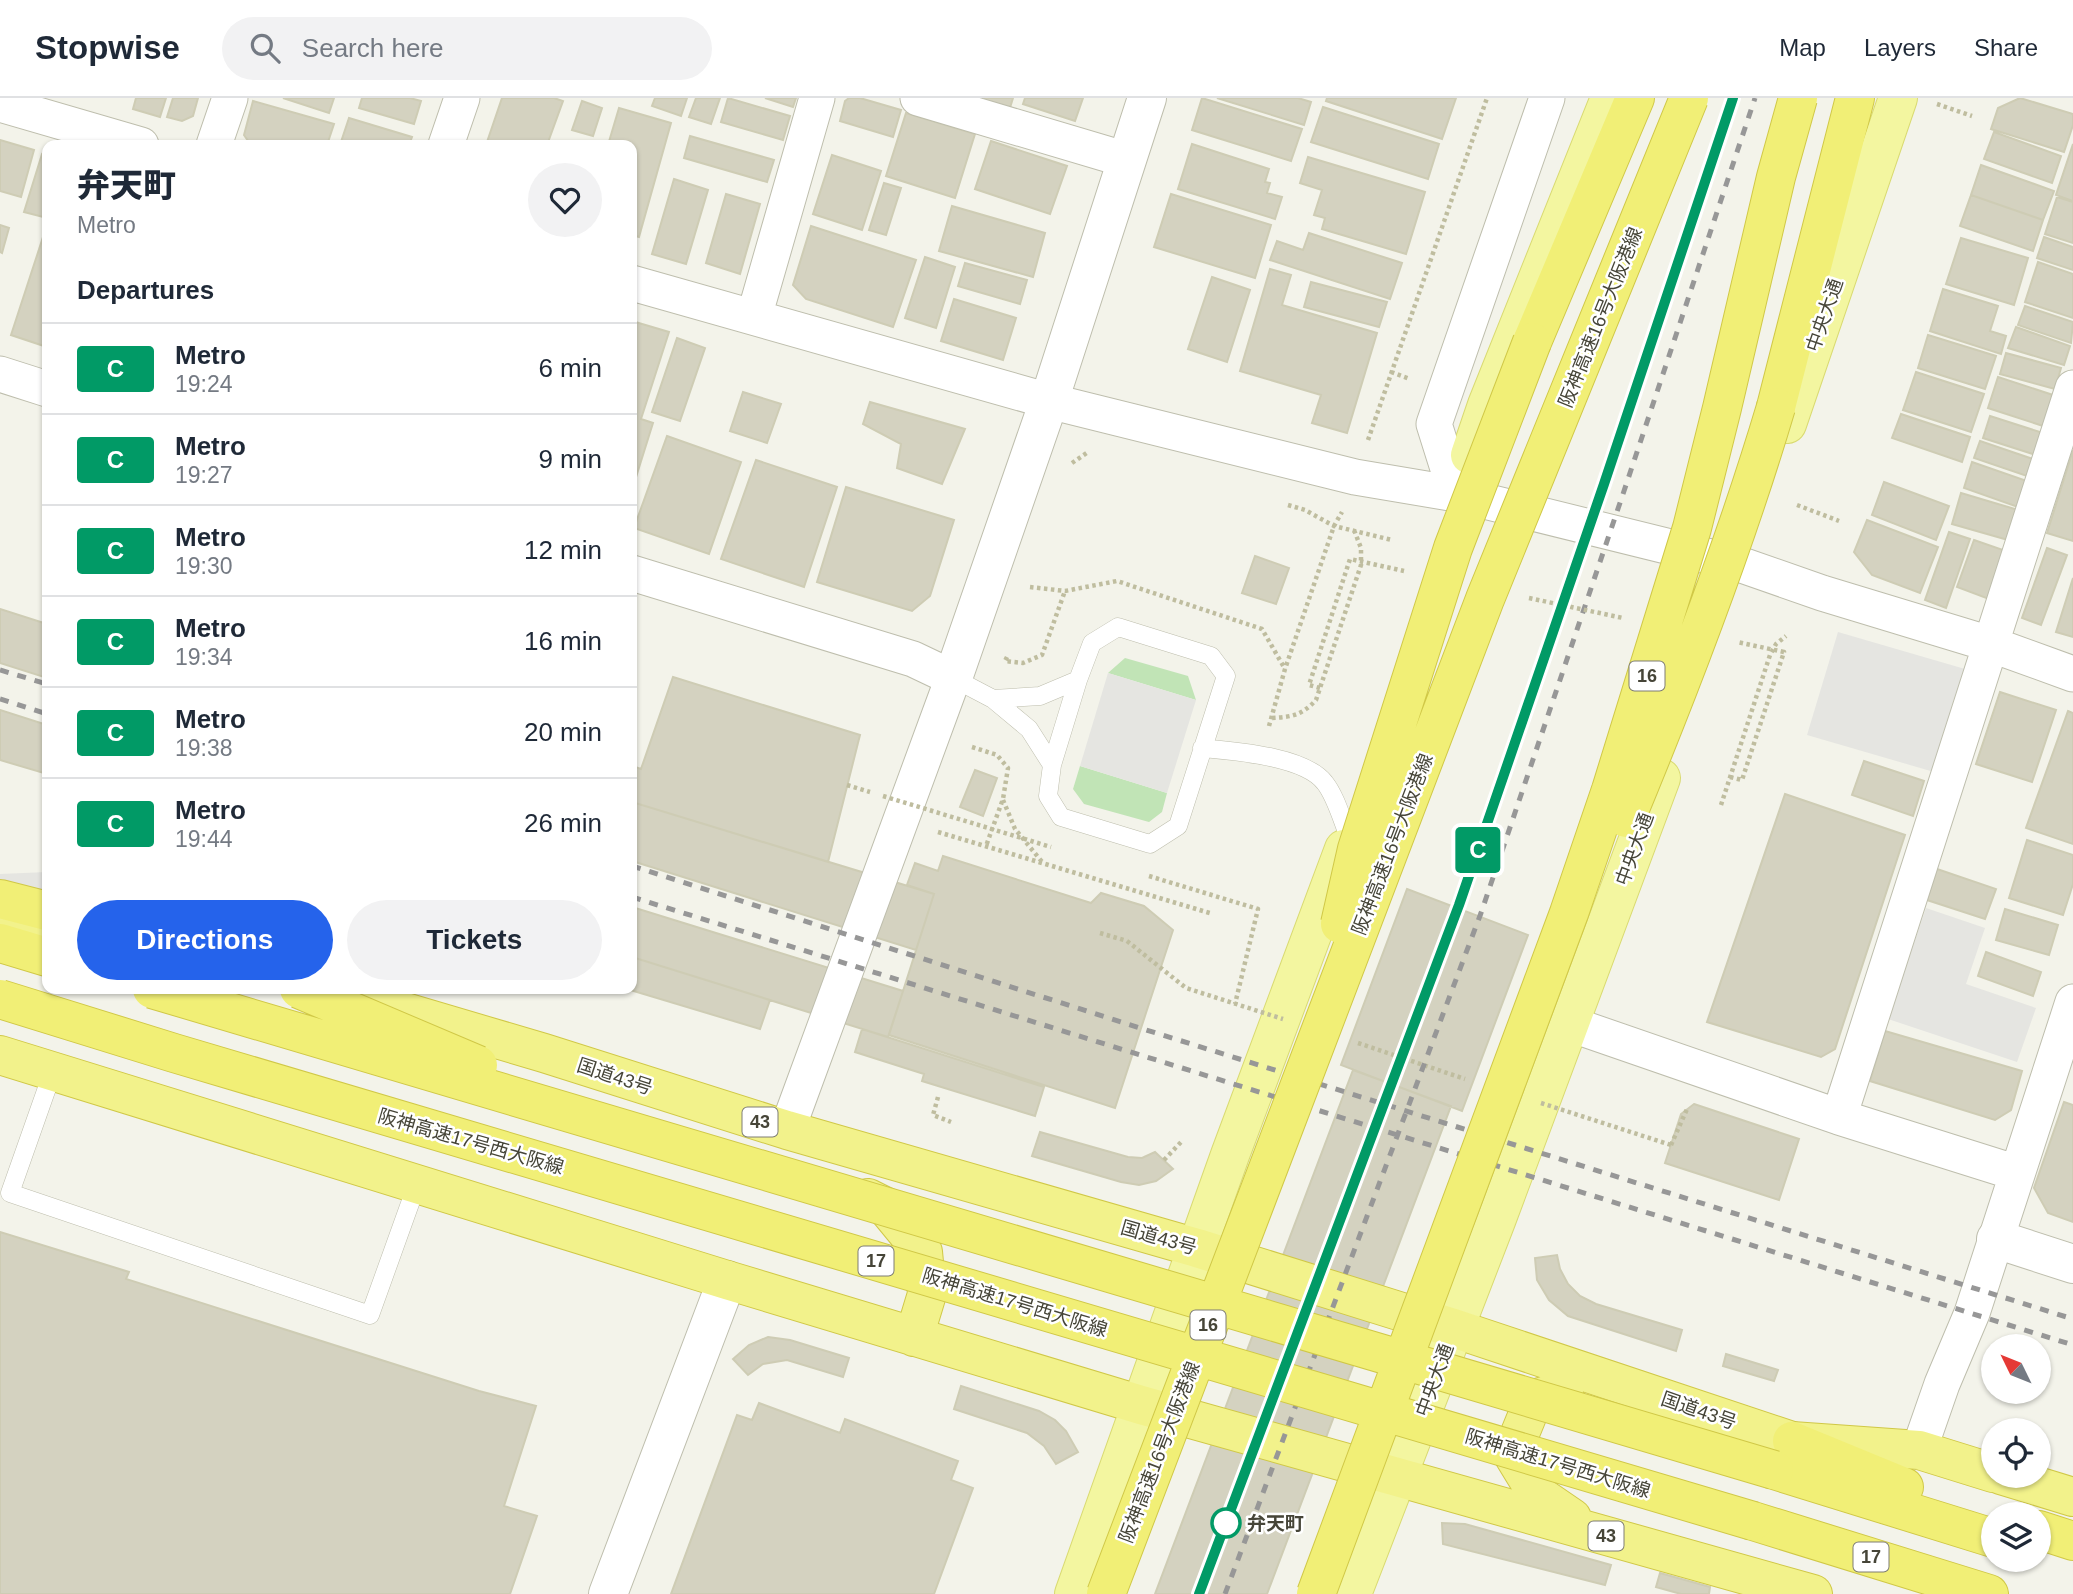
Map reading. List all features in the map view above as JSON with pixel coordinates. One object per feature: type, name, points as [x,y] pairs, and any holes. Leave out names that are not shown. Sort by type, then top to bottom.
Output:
[{"type":"highway","points":[[1311,1056],[1357,849],[1453,548],[1532,342],[1635,98]]},
{"type":"highway","name":"阪神高速16号大阪港線","points":[[1106,1594],[1485,599],[1689,98]]},
{"type":"highway","name":"16","points":[[1316,1594],[1569,913],[1646,681],[1692,528],[1769,202],[1798,98]]},
{"type":"highway","points":[[1449,1240],[1500,1131],[1668,718],[1727,561],[1776,407],[1855,98]]},
{"type":"highway","points":[[0,880],[42,893]]},
{"type":"highway","points":[[0,899],[42,910]]},
{"type":"highway","points":[[0,910],[30,929],[42,933]]},
{"type":"highway","points":[[0,943],[42,956]]},
{"type":"highway","points":[[169,994],[1774,1469],[1981,1534]]},
{"type":"highway","name":"国道43号","points":[[233,994],[629,1118],[811,1171],[886,1207],[923,1252],[926,1294],[914,1337]]},
{"type":"highway","points":[[311,994],[514,1080],[611,1126]]},
{"type":"highway","name":"国道43号","points":[[342,994],[544,1053],[787,1130],[1197,1248],[1453,1328],[1792,1441],[1919,1450],[1981,1469]]},
{"type":"highway","name":"阪神高速17号西大阪線","points":[[0,999],[200,1061],[1740,1517],[1989,1594]]},
{"type":"highway","name":"43","points":[[0,1055],[914,1337],[1142,1405],[1794,1591]]},
{"type":"highway","points":[[1591,1532],[1537,1494],[1512,1453],[1534,1399],[1577,1386],[1640,1390]]},
{"type":"highway","points":[[1792,1441],[1918,1492],[1981,1512]]},
{"type":"highway","points":[[2044,1488],[2073,1497]]},
{"type":"highway","points":[[2051,1534],[2073,1541]]},
{"type":"highway","points":[[2051,1556],[2073,1563]]},
{"type":"main road","points":[[1074,1594],[1197,1248],[1349,837],[1456,494],[1487,405],[1610,98]]},
{"type":"main road","name":"中央大通","points":[[1352,1594],[1570,1024],[1913,100]]},
{"type":"street","points":[[216,140],[230,98]]},
{"type":"street","points":[[448,140],[462,98]]},
{"type":"street","points":[[754,317],[817,98]]},
{"type":"street","points":[[918,98],[1127,160]]},
{"type":"street","points":[[787,1130],[953,678],[1049,401],[1147,98]]},
{"type":"street","points":[[1456,494],[1434,424],[1546,98]]},
{"type":"street","points":[[0,104],[124,140]]},
{"type":"street","points":[[637,284],[1049,401],[1355,477],[1456,494],[1739,564],[1822,593],[1990,644],[2073,674]]},
{"type":"street","points":[[0,374],[42,387]]},
{"type":"street","points":[[1839,1118],[2073,388]]},
{"type":"street","points":[[637,575],[913,659],[953,678]]},
{"type":"street","points":[[1919,1450],[1942,1384],[1972,1313],[2073,1003]]},
{"type":"street","points":[[1570,1024],[1839,1118],[2017,1173]]},
{"type":"street","points":[[1996,1239],[2073,1264]]},
{"type":"street","points":[[608,1594],[727,1280]]},
{"type":"lane","points":[[1118,627],[1211,656],[1226,676],[1178,827],[1150,844],[1062,817],[1048,796],[1052,765],[1078,680],[1092,643],[1118,627]]},
{"type":"lane","points":[[953,678],[993,699],[1028,729],[1052,765]]},
{"type":"lane","points":[[993,699],[1040,696],[1078,680]]},
{"type":"lane","points":[[1202,748],[1260,753],[1309,770],[1326,784],[1349,837]]},
{"type":"lane","points":[[53,1071],[10,1193],[370,1315],[417,1184]]},
{"type":"path","points":[[1367,442],[1487,98]]},
{"type":"path","points":[[1913,100],[1972,116]]},
{"type":"path","points":[[1068,474],[1073,462],[1090,451]]},
{"type":"path","points":[[1279,502],[1305,510],[1334,527],[1392,540]]},
{"type":"path","points":[[1266,736],[1285,669],[1334,527],[1345,505]]},
{"type":"path","points":[[1797,505],[1839,521]]},
{"type":"path","points":[[1272,718],[1301,714],[1316,699],[1361,565],[1361,548],[1354,530]]},
{"type":"path","points":[[1320,688],[1309,685],[1350,559],[1405,571]]},
{"type":"path","points":[[1026,599],[1034,574]]},
{"type":"path","points":[[1009,649],[1005,662],[1023,663],[1042,655],[1065,591]]},
{"type":"path","points":[[1527,597],[1635,620]]},
{"type":"path","points":[[1721,805],[1770,655],[1776,644],[1786,636]]},
{"type":"path","points":[[1730,641],[1784,652],[1742,780],[1730,777]]},
{"type":"path","points":[[967,755],[977,738]]},
{"type":"path","points":[[972,747],[997,755],[1008,768],[1003,799],[986,846]]},
{"type":"path","points":[[847,785],[1064,850]]},
{"type":"path","points":[[1003,799],[1015,829],[1043,864]]},
{"type":"path","points":[[946,809],[937,832],[1213,914]]},
{"type":"path","points":[[1142,874],[1258,909],[1235,1004]]},
{"type":"path","points":[[1100,933],[1128,941],[1186,988],[1286,1020]]},
{"type":"path","points":[[1350,1041],[1473,1082]]},
{"type":"path","points":[[938,1097],[933,1115],[951,1122]]},
{"type":"path","points":[[1539,1103],[1671,1145],[1687,1109]]},
{"type":"path","points":[[1164,1160],[1183,1140]]},
{"type":"green space","points":[[1125,658],[1188,676],[1196,700],[1108,673]]},
{"type":"green space","points":[[1080,766],[1167,793],[1162,812],[1149,822],[1084,804],[1073,789]]},
{"type":"shaded area","points":[[1838,632],[1965,669],[1934,772],[1807,735]]},
{"type":"shaded area","points":[[1108,673],[1196,700],[1167,793],[1080,766]]},
{"type":"shaded area","points":[[42,872],[42,898],[0,889],[0,874]]},
{"type":"shaded area","points":[[1926,908],[1985,928],[1966,984],[2036,1008],[2017,1062],[1888,1019]]},
{"type":"building","points":[[136,98],[166,98],[160,117],[133,109]]},
{"type":"building","points":[[173,98],[198,98],[193,116],[182,121],[167,117]]},
{"type":"building","points":[[283,98],[334,98],[329,113]]},
{"type":"building","points":[[362,98],[410,98],[421,101],[414,124],[359,108]]},
{"type":"building","points":[[502,98],[554,98],[563,101],[549,140],[488,140]]},
{"type":"building","points":[[655,98],[687,98],[681,116],[652,106]]},
{"type":"building","points":[[696,98],[720,98],[711,124],[689,117]]},
{"type":"building","points":[[728,98],[790,116],[783,140],[721,122]]},
{"type":"building","points":[[765,98],[796,98],[793,107]]},
{"type":"building","points":[[849,98],[860,98],[901,110],[893,137],[840,121],[845,101]]},
{"type":"building","points":[[985,98],[1013,98],[1009,111],[983,104]]},
{"type":"building","points":[[1025,98],[1083,98],[1075,121],[1023,104]]},
{"type":"building","points":[[1202,98],[1302,129],[1291,161],[1192,130]]},
{"type":"building","points":[[1217,98],[1298,98],[1311,102],[1304,125]]},
{"type":"building","points":[[1327,98],[1456,98],[1442,139],[1326,101]]},
{"type":"building","points":[[2020,98],[2073,114],[2073,125],[2064,152],[1991,129],[1998,108]]},
{"type":"building","points":[[253,101],[334,124],[329,140],[248,140],[244,135]]},
{"type":"building","points":[[582,101],[602,108],[593,136],[572,130]]},
{"type":"building","points":[[1323,107],[1439,144],[1428,179],[1311,142]]},
{"type":"building","points":[[619,108],[671,123],[639,237],[637,140],[609,140]]},
{"type":"building","points":[[906,113],[975,134],[955,198],[886,176]]},
{"type":"building","points":[[349,118],[412,137],[411,140],[342,140]]},
{"type":"building","points":[[1994,132],[2061,156],[2052,183],[1984,159]]},
{"type":"building","points":[[690,136],[774,160],[767,182],[684,158]]},
{"type":"building","points":[[0,140],[34,150],[21,197],[0,191]]},
{"type":"building","points":[[991,141],[1067,166],[1050,214],[975,189]]},
{"type":"building","points":[[1192,144],[1269,169],[1265,182],[1270,183],[1267,193],[1282,197],[1275,219],[1178,189]]},
{"type":"building","points":[[2073,144],[2073,201],[2056,195]]},
{"type":"building","points":[[42,154],[42,217],[24,212]]},
{"type":"building","points":[[832,155],[881,171],[862,230],[813,214]]},
{"type":"building","points":[[1308,157],[1425,192],[1406,254],[1322,229],[1325,218],[1314,215],[1322,190],[1300,183]]},
{"type":"building","points":[[1981,165],[2054,191],[2043,220],[1971,195]]},
{"type":"building","points":[[674,179],[708,190],[686,264],[652,254]]},
{"type":"building","points":[[884,183],[901,188],[886,235],[869,230]]},
{"type":"building","points":[[726,194],[760,204],[740,274],[706,263]]},
{"type":"building","points":[[1171,194],[1271,225],[1255,278],[1154,247]]},
{"type":"building","points":[[1971,195],[2043,220],[2033,251],[1960,226]]},
{"type":"building","points":[[2057,197],[2073,202],[2073,243],[2045,234]]},
{"type":"building","points":[[952,206],[1045,233],[1033,277],[939,251]]},
{"type":"building","points":[[0,225],[9,228],[2,253],[0,252]]},
{"type":"building","points":[[811,226],[916,260],[893,327],[806,299],[793,285]]},
{"type":"building","points":[[1309,233],[1402,263],[1390,299],[1270,260],[1277,241],[1303,250]]},
{"type":"building","points":[[2044,237],[2073,247],[2073,270],[2037,258]]},
{"type":"building","points":[[1961,238],[2028,258],[2014,305],[1946,284]]},
{"type":"building","points":[[42,240],[42,345],[11,335]]},
{"type":"building","points":[[925,257],[955,267],[936,328],[905,318]]},
{"type":"building","points":[[2038,262],[2073,274],[2073,318],[2025,302]]},
{"type":"building","points":[[965,263],[1027,280],[1020,304],[958,286]]},
{"type":"building","points":[[1270,269],[1291,275],[1282,305],[1377,333],[1347,433],[1312,423],[1321,395],[1240,371]]},
{"type":"building","points":[[1212,277],[1250,290],[1227,362],[1188,349]]},
{"type":"building","points":[[1311,282],[1387,302],[1379,327],[1304,307]]},
{"type":"building","points":[[1943,289],[1998,306],[1990,331],[2006,336],[2001,354],[1930,331]]},
{"type":"building","points":[[954,299],[1016,318],[1003,360],[941,341]]},
{"type":"building","points":[[2025,306],[2073,322],[2071,343],[2018,325]]},
{"type":"building","points":[[637,322],[669,332],[641,419],[653,423],[637,474]]},
{"type":"building","points":[[2016,327],[2070,346],[2064,365],[2008,348]]},
{"type":"building","points":[[1928,335],[1996,356],[1985,389],[1918,368]]},
{"type":"building","points":[[677,338],[705,348],[680,421],[652,412]]},
{"type":"building","points":[[2006,353],[2061,368],[2055,389],[2000,374]]},
{"type":"building","points":[[1916,372],[1984,394],[1971,432],[1903,410]]},
{"type":"building","points":[[1998,377],[2056,396],[2046,427],[1988,408]]},
{"type":"building","points":[[743,392],[781,404],[767,443],[730,431]]},
{"type":"building","points":[[870,402],[965,429],[942,484],[897,468],[901,444],[863,424]]},
{"type":"building","points":[[1901,414],[1970,437],[1962,462],[1892,438]]},
{"type":"building","points":[[1990,416],[2046,434],[2039,456],[1983,438]]},
{"type":"building","points":[[667,436],[741,462],[709,554],[637,529],[637,520]]},
{"type":"building","points":[[1980,441],[2036,460],[2030,477],[1974,458]]},
{"type":"building","points":[[2073,450],[2073,541],[2047,533]]},
{"type":"building","points":[[756,460],[837,487],[804,587],[721,559]]},
{"type":"building","points":[[1972,462],[2027,481],[2018,507],[1964,488]]},
{"type":"building","points":[[1884,482],[1949,506],[1936,540],[1872,515]]},
{"type":"building","points":[[846,487],[954,520],[930,596],[912,611],[817,582]]},
{"type":"building","points":[[1961,493],[2018,510],[2008,540],[1952,524]]},
{"type":"building","points":[[1867,520],[1938,547],[1920,593],[1872,575],[1854,552]]},
{"type":"building","points":[[1949,532],[1970,539],[1946,608],[1925,600]]},
{"type":"building","points":[[1974,540],[2006,551],[1989,599],[1957,587]]},
{"type":"building","points":[[2047,548],[2067,555],[2041,625],[2022,618]]},
{"type":"building","points":[[1255,556],[1289,568],[1276,604],[1242,593]]},
{"type":"building","points":[[2073,578],[2073,637],[2056,632]]},
{"type":"building","points":[[0,609],[42,622],[42,676],[0,663]]},
{"type":"building","points":[[673,677],[860,735],[828,862],[637,804],[637,768],[641,769]]},
{"type":"building","points":[[2000,692],[2056,710],[2032,782],[1976,764]]},
{"type":"building","points":[[0,710],[42,723],[42,773],[0,760]]},
{"type":"building","points":[[2068,711],[2073,713],[2073,844],[2026,828]]},
{"type":"building","points":[[1864,761],[1924,781],[1913,816],[1852,795]]},
{"type":"building","points":[[975,770],[997,778],[983,816],[960,807]]},
{"type":"building","points":[[1785,794],[1905,835],[1835,1049],[1821,1057],[1707,1022]]},
{"type":"building","points":[[637,804],[934,894],[916,950],[637,863]]},
{"type":"building","points":[[2027,840],[2073,855],[2073,884],[2063,915],[2009,898]]},
{"type":"building","points":[[943,856],[1091,903],[1101,893],[1144,906],[1173,930],[1115,1108],[889,1035],[934,894],[907,885],[915,863],[938,871]]},
{"type":"building","points":[[1937,869],[1996,889],[1985,919],[1927,900]]},
{"type":"building","points":[[1407,889],[1528,935],[1462,1111],[1341,1065]]},
{"type":"building","points":[[637,909],[903,991],[888,1037],[637,959]]},
{"type":"building","points":[[2005,909],[2058,925],[2049,955],[1996,940]]},
{"type":"building","points":[[1986,952],[2041,972],[2033,996],[1978,976]]},
{"type":"building","points":[[637,959],[770,1000],[760,1029],[637,992]]},
{"type":"building","points":[[862,1029],[1044,1087],[1035,1116],[922,1081],[924,1074],[855,1052]]},
{"type":"building","points":[[1885,1031],[2022,1071],[2011,1110],[1995,1120],[1870,1081]]},
{"type":"building","points":[[1353,1070],[1451,1106],[1267,1594],[1155,1594]]},
{"type":"building","points":[[2064,1102],[2073,1105],[2073,1222],[2048,1213],[2034,1188]]},
{"type":"building","points":[[1694,1104],[1799,1139],[1779,1200],[1665,1163],[1681,1114]]},
{"type":"building","points":[[1040,1132],[1128,1157],[1142,1158],[1155,1152],[1173,1169],[1156,1181],[1139,1185],[1121,1182],[1032,1156]]},
{"type":"building","points":[[0,1232],[129,1272],[126,1279],[479,1391],[536,1406],[504,1506],[537,1516],[510,1594],[0,1594]]},
{"type":"building","points":[[1557,1255],[1560,1269],[1568,1284],[1580,1296],[1596,1304],[1682,1330],[1676,1351],[1568,1316],[1549,1300],[1537,1280],[1535,1258]]},
{"type":"building","points":[[768,1337],[790,1340],[849,1358],[843,1377],[787,1360],[763,1364],[748,1375],[733,1359],[749,1345]]},
{"type":"building","points":[[1726,1354],[1778,1370],[1774,1381],[1723,1366]]},
{"type":"building","points":[[961,1386],[1039,1411],[1055,1420],[1066,1431],[1078,1452],[1056,1464],[1044,1446],[1027,1433],[954,1409]]},
{"type":"building","points":[[759,1403],[840,1433],[845,1419],[958,1461],[951,1480],[973,1488],[934,1594],[671,1594],[737,1415],[752,1420]]},
{"type":"building","points":[[1442,1523],[1465,1524],[1611,1565],[1605,1585],[1443,1544]]},
{"type":"building","points":[[1660,1573],[1710,1587],[1709,1594],[1681,1594],[1656,1587]]},
{"type":"railway","points":[[1199,1594],[1459,905],[1733,98]]},
{"type":"railway","points":[[1225,1594],[1481,913],[1755,98]]},
{"type":"railway","points":[[0,670],[42,683]]},
{"type":"railway","points":[[0,699],[42,712]]},
{"type":"railway","points":[[637,868],[1140,1028],[2073,1319]]},
{"type":"railway","points":[[637,899],[2073,1345]]},
{"type":"metro line","name":"C","points":[[1199,1594],[1459,905],[1733,98]]},
{"type":"place","name":"弁天町","points":[[1226,1523]]}]
